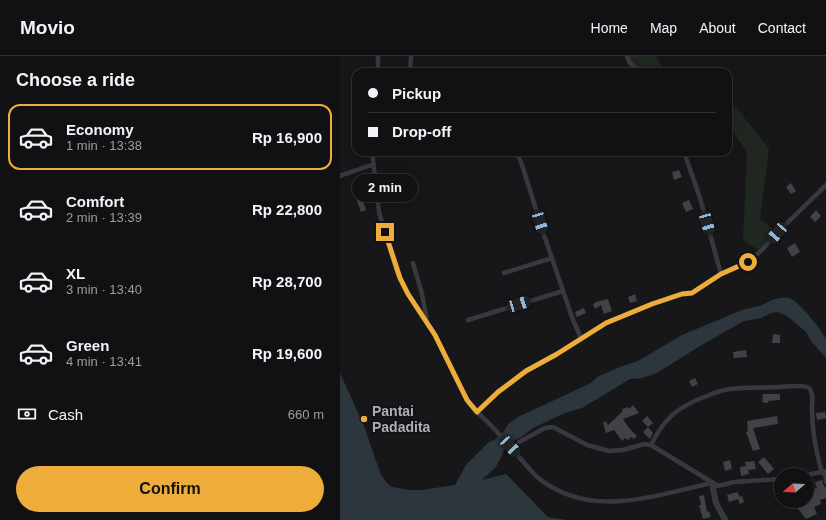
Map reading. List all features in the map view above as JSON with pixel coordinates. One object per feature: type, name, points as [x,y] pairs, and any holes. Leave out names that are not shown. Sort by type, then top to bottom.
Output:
[{"type":"street","points":[[378,56],[378,68]]},
{"type":"street","points":[[410,68],[411,56]]},
{"type":"street","points":[[627,56],[635,68]]},
{"type":"street","points":[[373,156],[379,212],[397,272],[408,294],[440,344],[467,400],[477,412],[493,426],[546,486],[562,497],[583,504]]},
{"type":"street","points":[[518,156],[573,320],[581,338]]},
{"type":"street","points":[[685,156],[700,198],[721,274]]},
{"type":"street","points":[[340,176],[374,164]]},
{"type":"street","points":[[477,412],[482,406],[515,379],[606,323],[658,302],[682,294],[692,293],[721,274],[743,265],[761,251],[779,231],[826,185]]},
{"type":"street","points":[[504,273],[552,258]]},
{"type":"street","points":[[413,263],[422,294],[427,323]]},
{"type":"street","points":[[468,320],[563,291]]},
{"type":"street","points":[[651,445],[657,434],[678,409],[704,397],[730,389],[792,386],[806,387],[809,388],[812,393],[812,423],[816,448],[826,482]]},
{"type":"street","points":[[519,442],[545,428],[553,427],[587,445],[609,451],[623,450],[644,444],[651,445],[718,486],[734,482],[774,479]]},
{"type":"street","points":[[814,474],[824,472]]},
{"type":"street","points":[[599,506],[627,505],[712,483]]},
{"type":"street","points":[[712,483],[716,503],[725,520]]},
{"type":"shaded area","points":[[629,56],[656,56],[663,68],[636,68],[633,65]]},
{"type":"shaded area","points":[[732,107],[737,108],[769,149],[760,219],[776,232],[760,251],[743,240],[747,152],[732,131]]},
{"type":"shaded area","points":[[780,298],[792,299],[816,325],[826,340],[826,358],[811,341],[806,332],[787,316],[778,312],[771,313],[761,318],[744,321],[657,373],[642,378],[630,379],[582,408],[565,413],[533,428],[515,440],[503,451],[496,467],[482,480],[506,474],[548,517],[566,520],[340,520],[340,373],[364,426],[381,475],[388,484],[392,487],[409,490],[422,490],[455,485],[466,465],[489,442],[496,439],[504,431],[508,424],[518,417],[591,383],[597,377],[638,361],[682,335],[742,310],[762,305]]},
{"type":"building","points":[[679,170],[682,177],[674,180],[672,172]]},
{"type":"building","points":[[791,183],[796,191],[791,194],[786,187]]},
{"type":"building","points":[[361,194],[366,210],[361,212],[355,196]]},
{"type":"building","points":[[689,200],[693,209],[686,212],[682,203]]},
{"type":"building","points":[[816,210],[821,216],[815,222],[810,217]]},
{"type":"building","points":[[795,243],[800,252],[792,257],[787,248]]},
{"type":"building","points":[[635,294],[637,301],[630,303],[628,297]]},
{"type":"building","points":[[608,299],[612,311],[604,314],[601,305],[595,309],[593,304]]},
{"type":"building","points":[[584,308],[586,313],[577,317],[575,312]]},
{"type":"building","points":[[773,334],[780,335],[780,343],[772,343]]},
{"type":"building","points":[[746,350],[747,357],[734,358],[733,352]]},
{"type":"building","points":[[695,378],[698,384],[692,387],[689,381]]},
{"type":"building","points":[[763,394],[780,394],[780,400],[768,401],[768,403],[762,402]]},
{"type":"building","points":[[633,405],[639,413],[623,419],[637,436],[634,439],[631,437],[628,440],[625,438],[622,441],[614,430],[606,433],[603,423],[606,421],[608,425],[623,411],[622,409],[628,407],[629,409]]},
{"type":"building","points":[[825,412],[826,418],[817,420],[816,413]]},
{"type":"building","points":[[647,416],[653,423],[648,427],[642,421]]},
{"type":"building","points":[[777,416],[778,424],[753,428],[760,449],[753,451],[746,432],[748,431],[747,421]]},
{"type":"building","points":[[648,427],[653,433],[650,439],[643,432]]},
{"type":"building","points":[[764,457],[774,469],[768,474],[758,462]]},
{"type":"building","points":[[730,460],[732,469],[725,471],[723,462]]},
{"type":"building","points":[[754,461],[756,469],[748,470],[749,474],[741,476],[740,467],[746,466],[745,462]]},
{"type":"building","points":[[822,480],[826,488],[826,498],[820,500],[821,504],[814,507],[814,489],[817,488],[815,482]]},
{"type":"building","points":[[737,492],[740,497],[742,496],[744,502],[740,504],[738,499],[729,502],[727,495]]},
{"type":"building","points":[[704,495],[707,512],[709,511],[711,517],[703,519],[699,505],[701,505],[699,496]]},
{"type":"building","points":[[814,507],[817,514],[806,519],[798,508]]},
{"type":"place","name":"Pantai Padadita","points":[[364,419]]},
{"type":"route","points":[[385,232],[397,272],[408,294],[435,335],[467,400],[477,412],[498,392],[526,371],[557,354],[606,323],[652,304],[682,294],[692,293],[721,274],[738,268],[748,262]]}]
